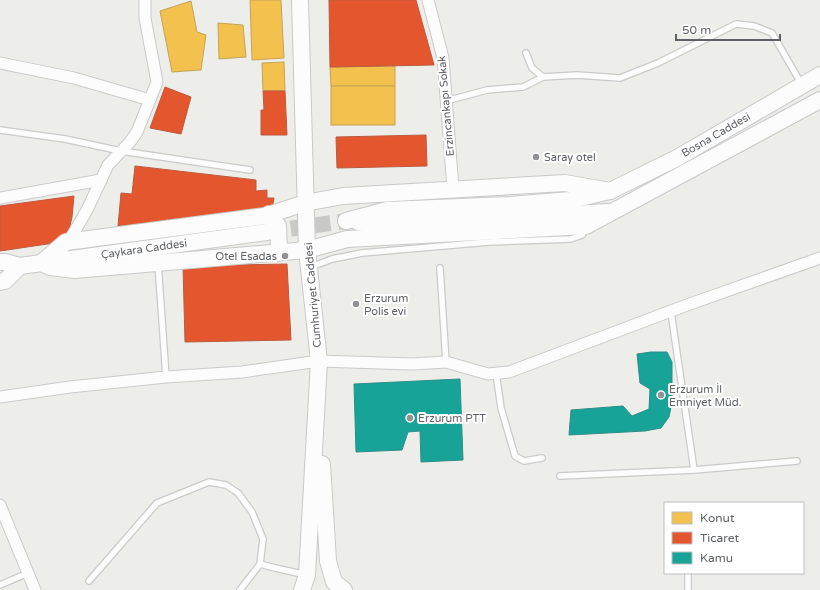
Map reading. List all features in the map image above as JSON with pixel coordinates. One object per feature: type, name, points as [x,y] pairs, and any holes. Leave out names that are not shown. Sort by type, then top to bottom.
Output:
[{"type":"main road","name":"Cumhuriyet Caddesi","points":[[300,0],[307,250],[319,361],[307,575],[302,590]]},
{"type":"main road","name":"Bosna Caddesi","points":[[614,212],[386,224],[346,221],[387,210],[571,200],[610,190],[677,158],[820,75]]},
{"type":"main road","points":[[610,190],[565,183],[343,196],[305,203],[269,214],[66,242],[41,263],[50,267],[75,270],[307,250],[347,239],[586,226],[820,100]]},
{"type":"main road","points":[[343,196],[338,211],[340,232],[345,239],[347,239]]},
{"type":"main road","points":[[269,214],[278,226],[278,252]]},
{"type":"main road","name":"Çaykara Caddesi","points":[[0,262],[20,266],[267,232]]},
{"type":"main road","points":[[0,282],[5,281],[20,266]]},
{"type":"main road","points":[[319,361],[320,427],[328,561],[334,582],[344,590]]},
{"type":"street","points":[[66,242],[76,229],[108,165],[122,151],[137,132],[157,82],[146,18],[145,0]]},
{"type":"street","name":"Erzincankapı Sokak","points":[[428,0],[443,58],[453,189]]},
{"type":"street","points":[[0,63],[74,78],[150,100]]},
{"type":"street","points":[[0,198],[101,180]]},
{"type":"street","points":[[0,397],[70,387],[166,377],[242,372],[319,361],[412,364],[446,362],[488,374],[509,372],[820,258]]},
{"type":"street","points":[[0,506],[35,590]]},
{"type":"lane","points":[[446,101],[487,90],[523,87],[543,77],[577,75],[620,78],[658,63],[736,24],[754,26],[772,33],[802,86]]},
{"type":"lane","points":[[526,53],[532,68],[543,77]]},
{"type":"lane","points":[[0,130],[65,139],[122,151],[250,170]]},
{"type":"lane","points":[[309,268],[332,259],[362,253],[489,242],[571,239],[582,235],[586,226]]},
{"type":"lane","points":[[158,263],[166,377]]},
{"type":"lane","points":[[440,268],[446,362]]},
{"type":"lane","points":[[671,312],[694,470]]},
{"type":"lane","points":[[496,373],[501,408],[516,456],[524,461],[542,458]]},
{"type":"lane","points":[[560,476],[694,470],[797,461]]},
{"type":"lane","points":[[89,580],[157,503],[209,482],[226,485],[238,493],[252,512],[263,539],[260,564],[240,590]]},
{"type":"lane","points":[[260,564],[307,575]]},
{"type":"lane","points":[[0,585],[28,573]]},
{"type":"lane","points":[[688,574],[688,590]]},
{"type":"building: Konut","points":[[250,0],[281,0],[284,58],[252,60]]},
{"type":"building: Konut","points":[[191,1],[197,32],[206,35],[201,70],[172,72],[160,11]]},
{"type":"building: Konut","points":[[218,23],[243,25],[246,57],[219,59]]},
{"type":"building: Konut","points":[[284,62],[285,91],[263,91],[262,63]]},
{"type":"building: Konut","points":[[395,66],[395,86],[331,86],[330,67]]},
{"type":"building: Konut","points":[[331,86],[395,86],[395,125],[331,125]]},
{"type":"building: Ticaret","points":[[329,0],[416,0],[434,65],[330,67]]},
{"type":"building: Ticaret","points":[[165,87],[191,97],[181,134],[150,128]]},
{"type":"building: Ticaret","points":[[263,91],[285,91],[287,135],[261,135],[261,110],[264,110]]},
{"type":"building: Ticaret","points":[[426,135],[427,166],[337,168],[336,137]]},
{"type":"building: Ticaret","points":[[135,166],[256,180],[256,191],[267,190],[267,198],[274,198],[272,210],[118,226],[121,193],[132,194]]},
{"type":"building: Ticaret","points":[[74,196],[69,230],[61,242],[0,251],[0,206]]},
{"type":"building: Ticaret","points":[[287,264],[291,340],[185,342],[183,266]]},
{"type":"building: Kamu","name":"Erzurum İl Emniyet Müd.","points":[[667,352],[672,362],[672,402],[669,417],[661,428],[645,431],[569,435],[571,410],[623,406],[632,416],[649,409],[650,389],[640,383],[637,354]]},
{"type":"building: Kamu","points":[[460,379],[463,460],[421,462],[420,431],[408,432],[402,450],[356,452],[354,384]]},
{"type":"tunnel","points":[[267,232],[346,221]]},
{"type":"place","name":"Saray otel","points":[[536,157]]},
{"type":"place","name":"Otel Esadas","points":[[285,256]]},
{"type":"place","name":"Erzurum Polis evi","points":[[356,304]]},
{"type":"place","name":"Erzurum İl Emniyet Müd.","points":[[661,395]]},
{"type":"place","name":"Erzurum PTT","points":[[410,418]]}]
